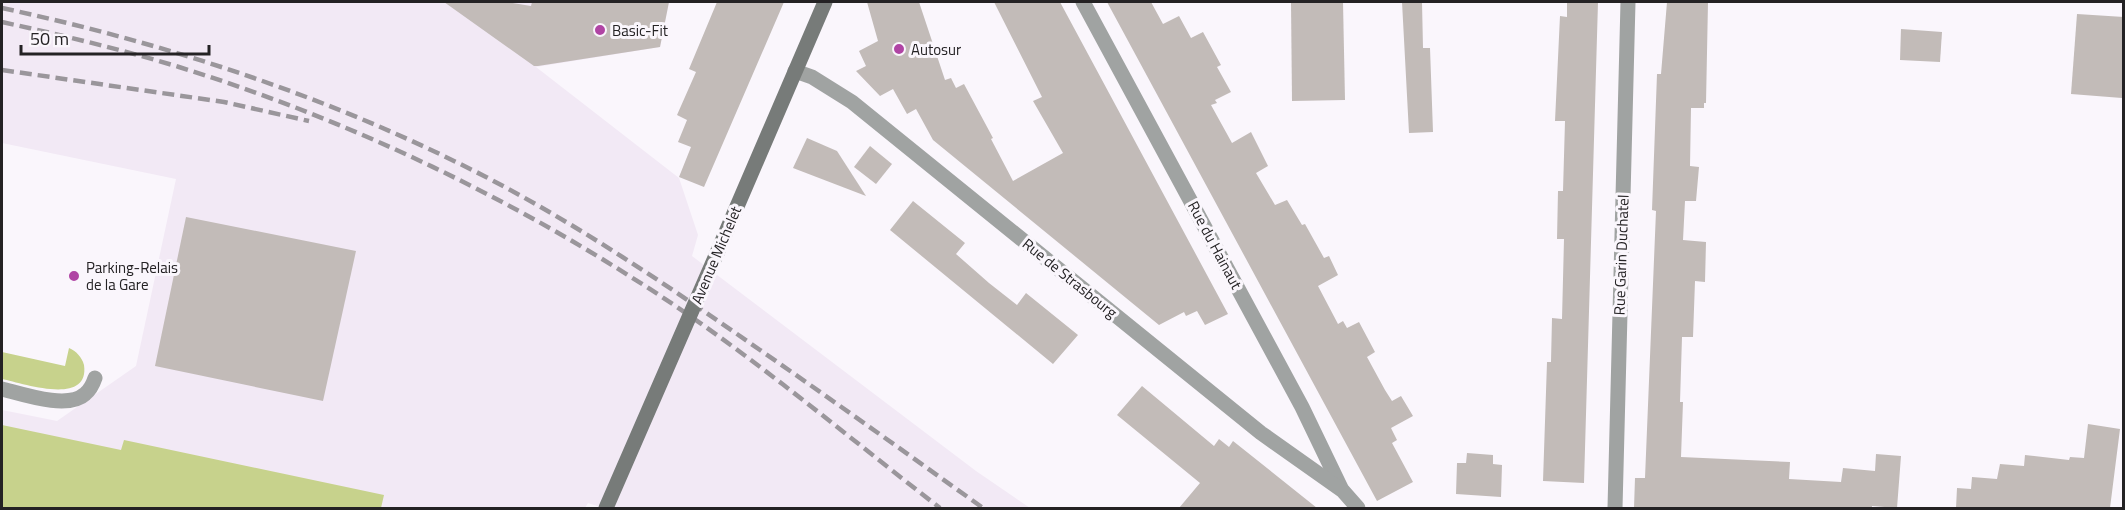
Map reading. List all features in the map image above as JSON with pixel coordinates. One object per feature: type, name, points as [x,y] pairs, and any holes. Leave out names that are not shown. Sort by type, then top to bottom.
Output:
[{"type":"main road","name":"Avenue Michelet","points":[[606,508],[825,2]]},
{"type":"street","name":"Rue du Hainaut","points":[[1083,2],[1302,407],[1343,491]]},
{"type":"street","name":"Rue Garin Duchatel","points":[[1615,508],[1628,2]]},
{"type":"street","name":"Rue de Strasbourg","points":[[795,71],[818,81],[852,102],[1261,433],[1343,491]]},
{"type":"street","points":[[2,389],[54,400],[71,401],[87,393],[95,378]]},
{"type":"street","points":[[1343,491],[1358,508]]},
{"type":"shaded area","points":[[2,2],[669,2],[660,47],[536,67],[679,178],[698,235],[692,256],[976,471],[1030,508],[603,508],[588,503],[585,508],[2,508],[2,410],[57,421],[136,366],[176,179],[2,143]]},
{"type":"green space","points":[[69,348],[82,359],[84,365],[83,378],[77,385],[66,389],[53,389],[2,379],[2,352],[65,366]]},
{"type":"green space","points":[[2,425],[121,450],[124,440],[384,495],[381,508],[2,508]]},
{"type":"building","name":"Basic-Fit","points":[[444,2],[507,2],[531,6],[532,2],[669,2],[660,47],[534,66]]},
{"type":"building","points":[[717,2],[784,2],[704,187],[679,177],[691,147],[678,142],[687,120],[677,115],[696,72],[689,69]]},
{"type":"building","points":[[867,2],[919,2],[945,80],[951,78],[956,88],[964,84],[1013,181],[1063,153],[1033,101],[1042,97],[994,2],[1060,2],[1228,314],[1205,325],[1197,311],[1186,316],[1184,312],[1159,325],[933,140],[916,109],[907,114],[893,89],[880,96],[856,71],[866,66],[859,51],[878,41]]},
{"type":"building","points":[[1107,2],[1151,2],[1163,24],[1179,16],[1191,38],[1203,32],[1221,65],[1217,67],[1231,92],[1215,100],[1217,103],[1211,105],[1232,143],[1251,132],[1268,166],[1256,173],[1275,205],[1287,200],[1302,225],[1305,224],[1324,258],[1329,256],[1338,275],[1318,286],[1338,324],[1343,321],[1347,328],[1359,322],[1375,352],[1367,357],[1385,390],[1392,401],[1401,396],[1413,416],[1391,428],[1397,440],[1392,443],[1413,482],[1377,501]]},
{"type":"building","points":[[1291,2],[1343,2],[1345,100],[1292,101]]},
{"type":"building","points":[[1402,2],[1422,2],[1423,48],[1430,48],[1433,132],[1409,133]]},
{"type":"building","points":[[1567,2],[1598,2],[1584,483],[1543,481],[1547,362],[1551,362],[1552,318],[1562,319],[1564,239],[1557,239],[1558,191],[1563,191],[1565,121],[1555,121],[1560,16],[1567,17]]},
{"type":"building","points":[[1667,2],[1708,2],[1706,103],[1704,103],[1704,108],[1691,108],[1690,166],[1699,167],[1696,201],[1685,201],[1683,240],[1706,242],[1705,282],[1695,281],[1693,337],[1682,337],[1681,457],[1790,462],[1789,479],[1841,482],[1843,468],[1875,471],[1876,454],[1901,456],[1897,508],[1872,506],[1872,508],[1634,508],[1635,478],[1645,478],[1656,211],[1652,210],[1657,74],[1661,74]]},
{"type":"building","points":[[2077,14],[2124,17],[2122,98],[2071,94]]},
{"type":"building","points":[[1901,29],[1942,32],[1940,62],[1900,60]]},
{"type":"building","points":[[807,138],[837,151],[866,196],[793,168]]},
{"type":"building","points":[[870,146],[892,164],[876,184],[854,167]]},
{"type":"building","points":[[913,201],[965,243],[956,254],[989,283],[1017,305],[1026,293],[1078,335],[1053,364],[890,230]]},
{"type":"building","points":[[186,217],[356,251],[323,401],[155,366]]},
{"type":"building","points":[[1142,386],[1214,446],[1219,439],[1229,447],[1233,441],[1317,508],[1179,508],[1200,483],[1117,415]]},
{"type":"building","points":[[2088,424],[2120,429],[2110,508],[1956,508],[1957,488],[1971,489],[1972,477],[1997,479],[2000,464],[2024,466],[2025,455],[2069,460],[2070,457],[2084,458]]},
{"type":"building","points":[[1467,453],[1493,455],[1493,464],[1502,465],[1501,497],[1456,494],[1457,463],[1466,463]]},
{"type":"railway","points":[[2,8],[127,38],[249,76],[369,122],[486,177],[557,216],[660,281],[983,508]]},
{"type":"railway","points":[[2,22],[135,54],[238,86],[355,132],[468,184],[578,244],[671,303],[750,359],[940,508]]},
{"type":"railway","points":[[2,70],[224,102],[309,121]]},
{"type":"place","name":"Basic-Fit","points":[[600,30]]},
{"type":"place","name":"Autosur","points":[[899,49]]},
{"type":"place","name":"Parking-Relais de la Gare","points":[[74,276]]}]
